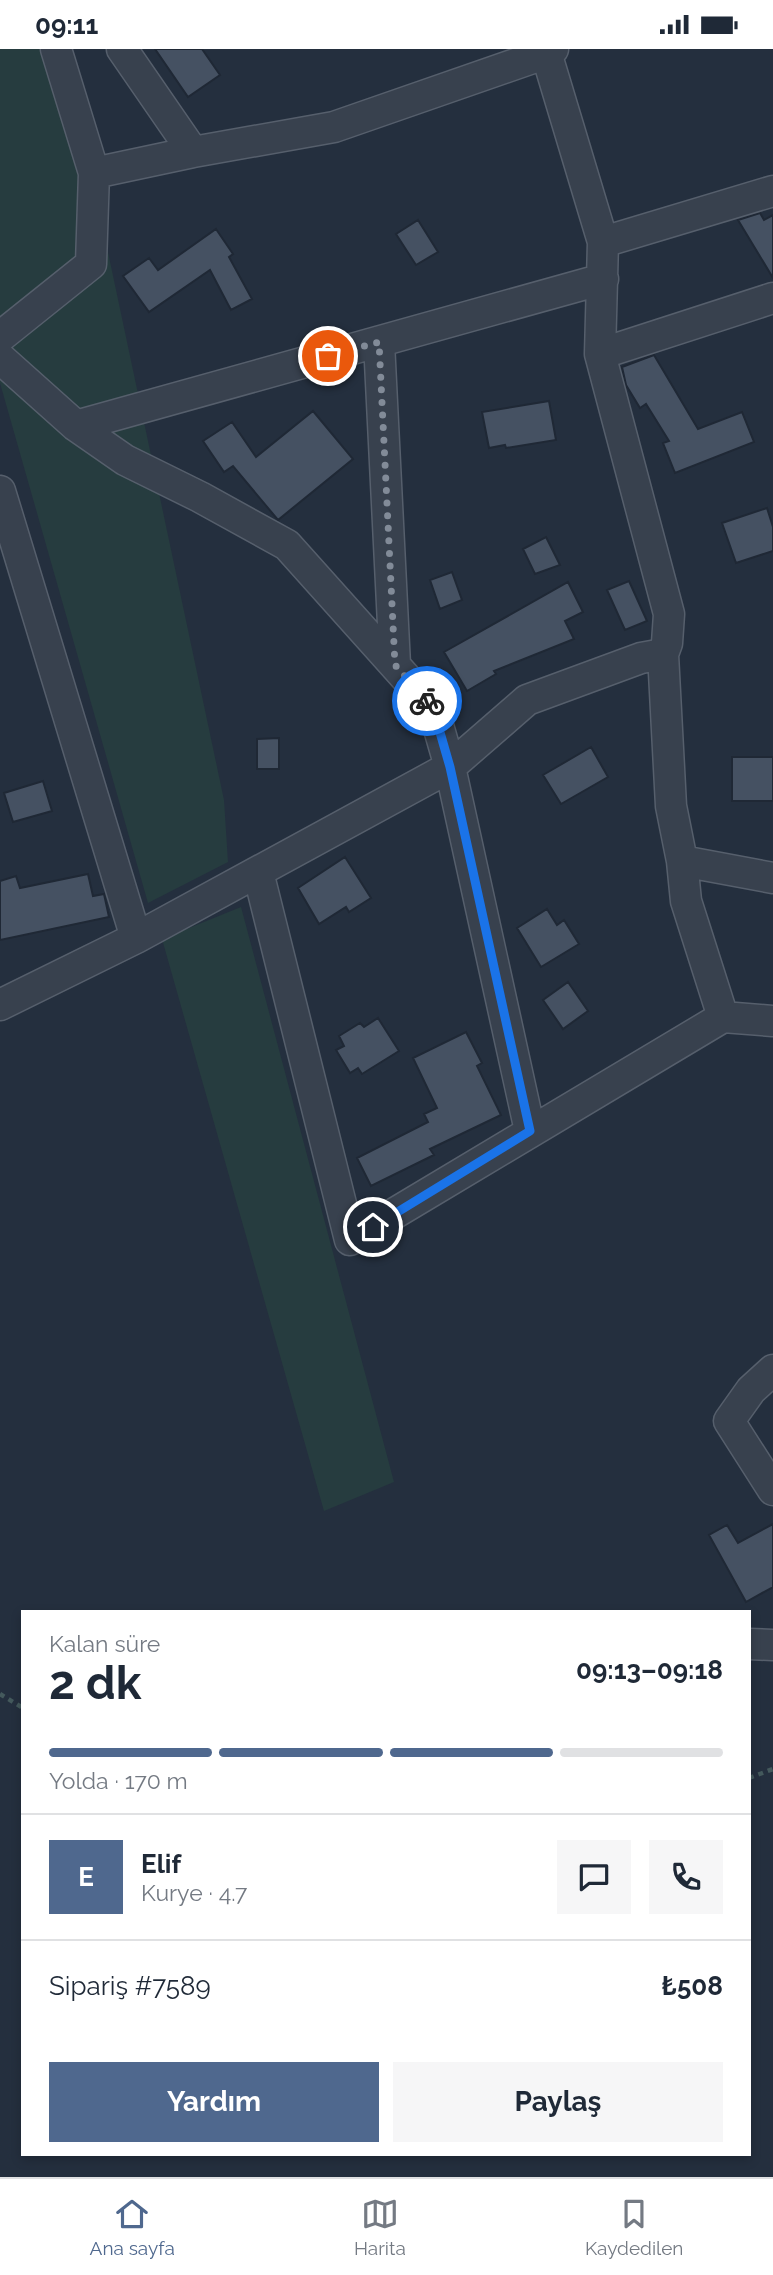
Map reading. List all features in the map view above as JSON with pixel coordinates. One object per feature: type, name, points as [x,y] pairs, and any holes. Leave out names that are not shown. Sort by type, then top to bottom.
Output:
[{"type":"street","points":[[0,337],[91,264],[94,173],[56,49]]},
{"type":"street","points":[[122,49],[193,152]]},
{"type":"street","points":[[94,173],[334,127],[548,50],[603,242],[600,354],[669,614],[667,643],[663,654],[671,806],[682,861],[686,901],[723,1017]]},
{"type":"street","points":[[603,242],[773,191]]},
{"type":"street","points":[[76,426],[603,279]]},
{"type":"street","points":[[600,354],[773,298]]},
{"type":"street","points":[[379,342],[395,665]]},
{"type":"street","points":[[0,358],[76,426],[125,460],[200,497],[286,545],[433,708],[450,767],[530,1131]]},
{"type":"street","points":[[0,491],[136,938]]},
{"type":"street","points":[[0,1005],[136,938],[450,767],[527,700],[640,658],[663,654]]},
{"type":"street","points":[[682,861],[773,878]]},
{"type":"street","points":[[258,872],[350,1240],[723,1017],[773,1021]]},
{"type":"street","points":[[773,1370],[751,1389],[729,1421],[773,1490]]},
{"type":"street","points":[[751,1644],[773,1645]]},
{"type":"path","points":[[0,1694],[21,1707]]},
{"type":"path","points":[[751,1777],[773,1769]]},
{"type":"green space","points":[[0,49],[65,49],[224,800],[228,862],[148,903],[0,383]]},
{"type":"green space","points":[[241,907],[394,1482],[324,1511],[162,939]]},
{"type":"building","points":[[155,49],[202,49],[220,75],[188,97]]},
{"type":"building","points":[[760,213],[764,220],[773,215],[773,278],[738,220]]},
{"type":"building","points":[[418,220],[438,252],[416,265],[396,234]]},
{"type":"building","points":[[216,229],[233,254],[229,257],[252,299],[231,310],[210,270],[149,312],[123,276],[149,258],[158,270]]},
{"type":"building","points":[[654,355],[698,429],[742,412],[754,442],[675,473],[663,443],[669,441],[646,404],[640,408],[626,385],[622,367]]},
{"type":"building","points":[[549,401],[556,440],[489,448],[482,412]]},
{"type":"building","points":[[313,411],[353,459],[278,520],[233,466],[224,472],[203,441],[232,422],[256,457]]},
{"type":"building","points":[[767,508],[773,527],[773,551],[736,563],[722,523]]},
{"type":"building","points":[[546,537],[560,565],[535,574],[523,549]]},
{"type":"building","points":[[452,572],[462,600],[440,609],[430,580]]},
{"type":"building","points":[[629,581],[647,621],[625,630],[607,590]]},
{"type":"building","points":[[568,582],[583,612],[565,621],[574,639],[494,671],[496,674],[467,691],[444,652]]},
{"type":"building","points":[[279,738],[279,769],[257,769],[257,739]]},
{"type":"building","points":[[591,747],[608,777],[561,804],[543,775]]},
{"type":"building","points":[[732,757],[773,757],[773,801],[732,801]]},
{"type":"building","points":[[43,781],[52,811],[13,822],[4,793]]},
{"type":"building","points":[[345,857],[371,898],[349,912],[346,907],[319,924],[298,888]]},
{"type":"building","points":[[88,874],[93,896],[104,894],[109,917],[0,940],[0,881],[16,876],[20,888]]},
{"type":"building","points":[[547,909],[557,925],[564,920],[579,944],[541,967],[517,928]]},
{"type":"building","points":[[568,982],[588,1011],[563,1029],[543,1000]]},
{"type":"building","points":[[378,1018],[399,1051],[362,1074],[358,1068],[350,1073],[336,1050],[344,1046],[339,1036],[360,1023],[364,1027]]},
{"type":"building","points":[[466,1032],[482,1063],[477,1066],[501,1115],[430,1149],[434,1155],[371,1186],[357,1158],[428,1122],[424,1114],[437,1108],[413,1058]]},
{"type":"building","points":[[773,1524],[773,1587],[746,1602],[709,1535],[727,1525],[738,1543]]},
{"type":"way so far","points":[[328,356],[379,342],[395,665],[427,701]]},
{"type":"route","points":[[373,1227],[530,1131],[450,767],[433,708],[427,701]]}]
